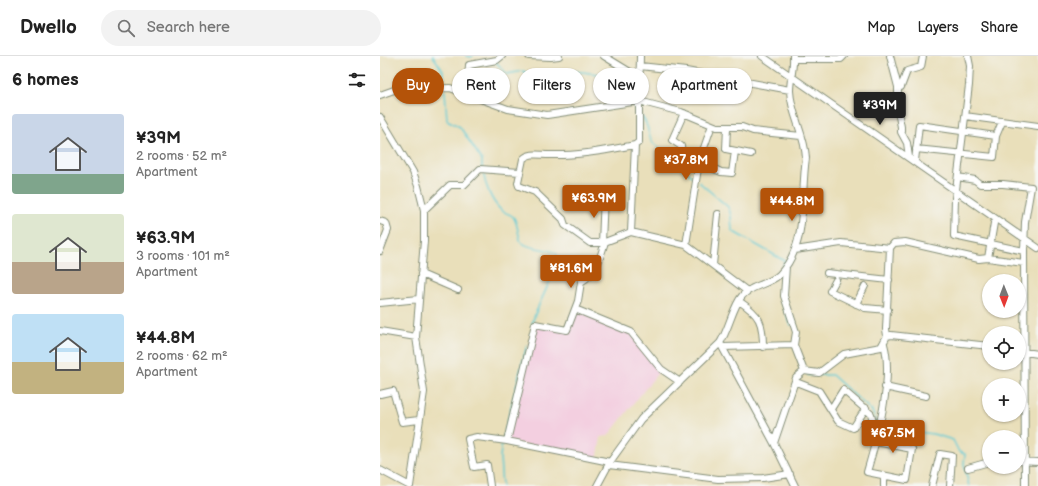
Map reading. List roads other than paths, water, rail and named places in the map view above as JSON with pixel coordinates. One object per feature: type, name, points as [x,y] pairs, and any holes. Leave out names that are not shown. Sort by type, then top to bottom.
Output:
[{"type":"street","points":[[529,56],[555,56]]},
{"type":"street","points":[[604,56],[624,68]]},
{"type":"street","points":[[640,56],[640,66],[686,71],[790,90]]},
{"type":"street","points":[[762,56],[1038,248]]},
{"type":"street","points":[[597,486],[609,463],[641,419],[721,345],[739,301],[747,291],[772,280],[786,265],[795,250],[800,232],[806,158],[794,114],[790,90],[793,77],[793,57],[841,59],[844,56]]},
{"type":"street","points":[[890,56],[898,87],[898,111],[901,132],[907,143],[912,159]]},
{"type":"street","points":[[898,87],[901,87],[907,71],[921,67],[923,56]]},
{"type":"street","points":[[968,56],[970,66],[969,85],[956,191],[954,236],[1024,251]]},
{"type":"street","points":[[469,68],[469,66],[497,59]]},
{"type":"street","points":[[380,95],[394,90],[445,89],[452,91]]},
{"type":"street","points":[[493,104],[508,110],[547,115],[619,104]]},
{"type":"street","points":[[639,104],[639,142],[635,145],[607,151],[564,155],[530,154],[523,159],[519,186],[535,192],[563,220],[566,225],[590,243],[604,243],[631,232],[686,245],[747,291]]},
{"type":"street","points":[[649,104],[684,113],[712,125],[801,136]]},
{"type":"street","points":[[684,113],[672,140],[680,146],[682,154],[721,172],[732,173],[735,151]]},
{"type":"street","points":[[965,116],[1038,126]]},
{"type":"street","points":[[380,117],[412,172],[418,186],[424,210],[416,337],[424,392],[410,486],[380,470]]},
{"type":"street","points":[[916,149],[994,157],[996,136],[1002,122]]},
{"type":"street","points":[[686,245],[699,162],[712,125]]},
{"type":"street","points":[[912,159],[916,149],[919,125],[996,136]]},
{"type":"street","points":[[727,128],[726,149],[751,154]]},
{"type":"street","points":[[631,232],[635,145]]},
{"type":"street","points":[[424,210],[450,185],[464,185],[483,169],[520,172]]},
{"type":"street","points":[[958,177],[975,180],[980,184],[1003,184],[1031,187],[1025,217],[1023,326]]},
{"type":"street","points":[[507,441],[535,324],[567,330],[575,309],[581,282],[591,276],[595,270],[604,243],[604,195]]},
{"type":"street","points":[[713,265],[718,214]]},
{"type":"street","points":[[380,221],[386,223],[388,230],[380,251]]},
{"type":"street","points":[[988,258],[994,223]]},
{"type":"street","points":[[774,443],[799,374],[804,371],[819,373],[844,354],[881,347],[884,344],[887,336],[886,329],[890,248],[894,244],[905,242],[979,259],[988,258],[1024,263]]},
{"type":"street","points":[[795,250],[841,243],[890,248]]},
{"type":"street","points":[[786,265],[784,296],[796,332],[794,345],[804,371]]},
{"type":"street","points":[[827,273],[889,280]]},
{"type":"street","points":[[421,274],[458,290]]},
{"type":"street","points":[[836,280],[830,291],[865,308],[888,310]]},
{"type":"street","points":[[856,304],[865,286]]},
{"type":"street","points":[[380,303],[419,299]]},
{"type":"street","points":[[739,301],[750,309],[763,326],[763,347]]},
{"type":"street","points":[[575,309],[630,332],[661,369],[680,382]]},
{"type":"street","points":[[380,331],[416,337]]},
{"type":"street","points":[[887,336],[897,335],[982,345]]},
{"type":"street","points":[[876,442],[912,448],[907,480],[867,472],[879,430],[885,387],[886,352],[884,344]]},
{"type":"street","points":[[721,345],[763,347],[794,345]]},
{"type":"street","points":[[721,345],[774,443],[790,474],[794,486]]},
{"type":"street","points":[[1026,352],[1038,354]]},
{"type":"street","points":[[1022,370],[1022,430]]},
{"type":"street","points":[[796,382],[819,391],[838,421],[853,428],[866,408]]},
{"type":"street","points":[[885,387],[926,396]]},
{"type":"street","points":[[831,409],[843,390],[866,408],[871,414],[875,428],[879,430]]},
{"type":"street","points":[[380,394],[393,391],[402,422],[419,420]]},
{"type":"street","points":[[490,486],[487,466],[474,467],[468,439],[477,436],[609,463],[718,479],[763,478],[790,474]]},
{"type":"street","points":[[932,486],[940,454],[952,456],[950,486]]},
{"type":"street","points":[[1026,462],[1038,462]]},
{"type":"street","points":[[968,468],[982,464]]},
{"type":"street","points":[[1024,474],[1025,486]]},
{"type":"street","points":[[884,476],[884,486]]},
{"type":"waterway","points":[[433,56],[443,71],[445,87]]},
{"type":"waterway","points":[[466,56],[473,56]]},
{"type":"waterway","points":[[495,61],[507,74],[523,71],[531,75],[552,75],[565,70],[593,73]]},
{"type":"waterway","points":[[445,91],[447,120],[460,127],[482,160],[482,168]]},
{"type":"waterway","points":[[632,104],[637,111]]},
{"type":"waterway","points":[[642,117],[647,124],[653,143],[694,178]]},
{"type":"waterway","points":[[483,171],[485,182],[491,197],[497,206],[514,218],[521,242],[530,247],[552,251],[557,254],[553,273],[532,324]]},
{"type":"waterway","points":[[699,182],[728,207],[731,215],[732,231],[785,261],[783,265]]},
{"type":"waterway","points":[[782,275],[781,300],[791,325]]},
{"type":"waterway","points":[[503,439],[527,345]]},
{"type":"waterway","points":[[808,375],[832,375],[872,411],[877,424]]},
{"type":"waterway","points":[[882,427],[933,434],[953,440],[959,452],[965,454],[964,464],[969,486]]},
{"type":"waterway","points":[[502,442],[500,457],[502,486]]}]
